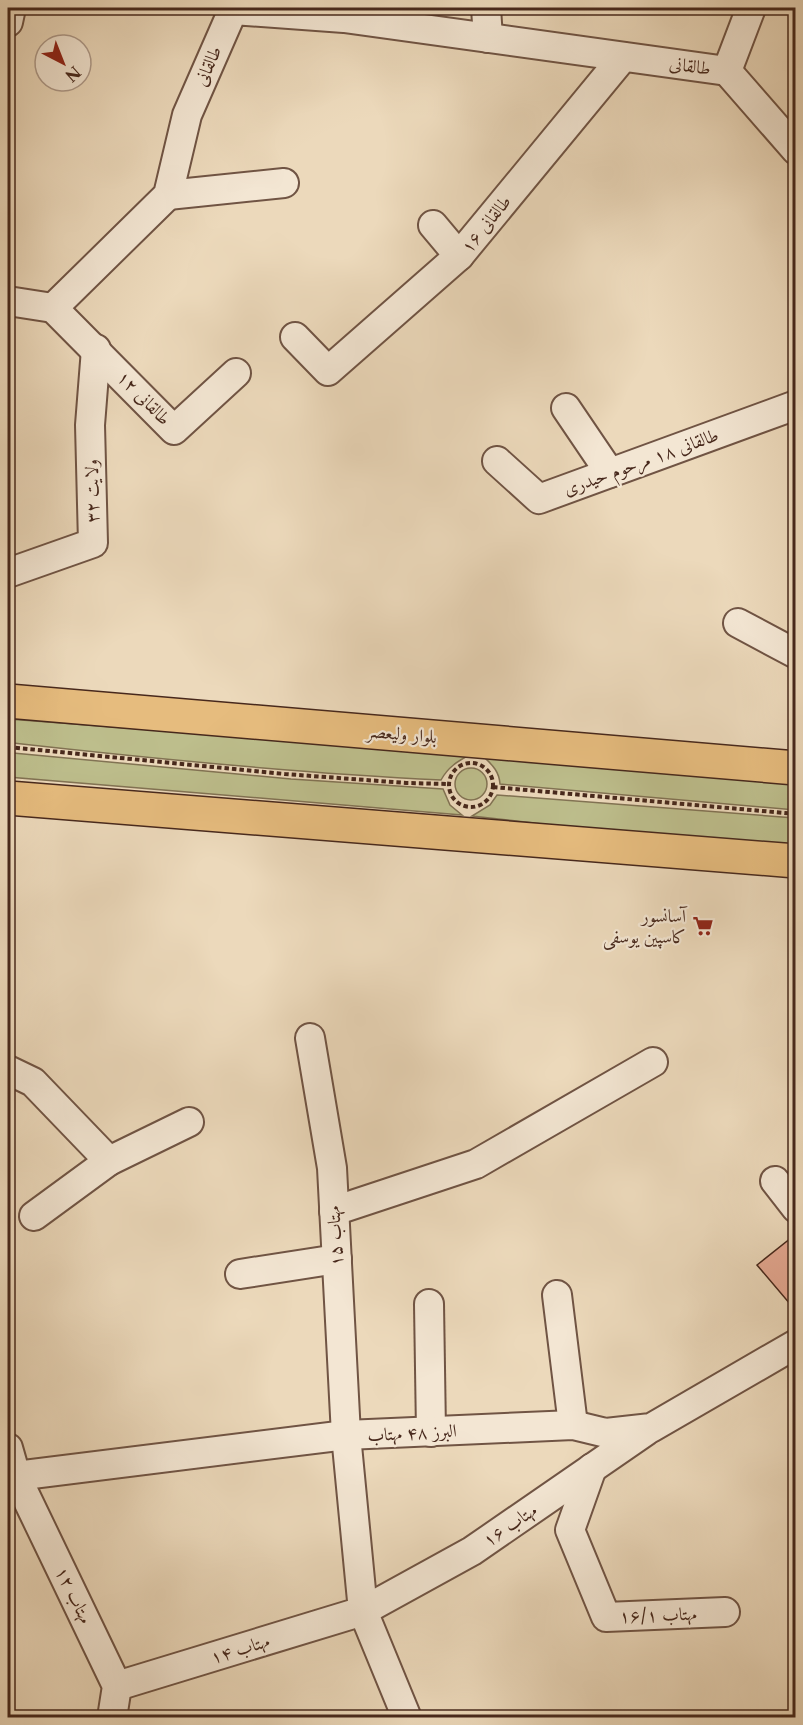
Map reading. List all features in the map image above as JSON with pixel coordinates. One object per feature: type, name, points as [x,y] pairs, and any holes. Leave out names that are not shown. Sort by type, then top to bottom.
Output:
[{"type":"main road","name":"بلوار ولیعصر","points":[[8,701],[795,768]]},
{"type":"main road","points":[[14,797],[795,861]]},
{"type":"street","points":[[8,22],[11,8]]},
{"type":"street","points":[[486,8],[488,38]]},
{"type":"street","points":[[751,8],[727,71],[795,150]]},
{"type":"street","name":"طالقانی","points":[[168,195],[187,115],[228,9],[326,12],[488,38],[727,71]]},
{"type":"street","name":"طالقانی ۱۶","points":[[295,337],[328,371],[459,256],[623,57]]},
{"type":"street","points":[[8,301],[53,308],[168,195],[284,183]]},
{"type":"street","points":[[433,225],[459,256]]},
{"type":"street","name":"طالقانی ۱۲","points":[[53,308],[174,430],[236,373]]},
{"type":"street","name":"ولایت ۳۲","points":[[8,573],[93,543],[90,425],[96,349]]},
{"type":"street","name":"طالقانی ۱۸ مرحوم حیدری","points":[[497,460],[539,499],[795,405]]},
{"type":"street","points":[[566,408],[610,473]]},
{"type":"street","points":[[738,623],[795,654]]},
{"type":"street","name":"مهتاب ۱۵","points":[[310,1038],[332,1168],[346,1435]]},
{"type":"street","points":[[334,1211],[476,1164],[653,1062]]},
{"type":"street","points":[[8,1070],[33,1082],[109,1161]]},
{"type":"street","points":[[34,1216],[109,1161],[189,1122]]},
{"type":"street","points":[[775,1181],[795,1208]]},
{"type":"street","points":[[240,1274],[337,1259]]},
{"type":"street","points":[[557,1295],[573,1425]]},
{"type":"street","points":[[429,1304],[431,1432]]},
{"type":"street","name":"البرز ۴۸ مهتاب","points":[[12,1478],[346,1435],[573,1425],[606,1434],[651,1428],[795,1344]]},
{"type":"street","name":"مهتاب ۱۶","points":[[363,1611],[472,1551],[651,1428]]},
{"type":"street","points":[[346,1435],[363,1611],[407,1718]]},
{"type":"street","name":"مهتاب ۱۲","points":[[8,1448],[12,1478],[117,1686]]},
{"type":"street","name":"مهتاب ۱۶/۱","points":[[592,1468],[570,1530],[606,1617],[725,1612]]},
{"type":"street","name":"مهتاب ۱۴","points":[[117,1686],[363,1611]]},
{"type":"street","points":[[112,1718],[117,1686]]},
{"type":"path","points":[[8,747],[285,774],[450,784]]},
{"type":"path","points":[[473,763],[484,766],[489,772],[493,787],[489,798],[483,803],[469,807],[453,797],[450,784],[454,772],[459,767],[473,763]]},
{"type":"path","points":[[493,787],[795,814]]},
{"type":"green space","points":[[8,719],[471,754],[447,771],[441,780],[334,774],[13,743],[8,730]]},
{"type":"green space","points":[[13,753],[291,779],[443,789],[450,805],[462,815],[8,777],[8,763]]},
{"type":"green space","points":[[482,755],[795,780],[795,810],[500,784],[496,771]]},
{"type":"green space","points":[[471,768],[482,773],[487,784],[482,795],[471,800],[460,795],[455,784],[460,773]]},
{"type":"green space","points":[[497,795],[795,818],[795,845],[568,827],[472,816],[490,805]]},
{"type":"building","points":[[796,1234],[796,1311],[757,1265]]},
{"type":"place","name":"آسانسور کاسپین یوسفی","points":[[703,926]]}]
